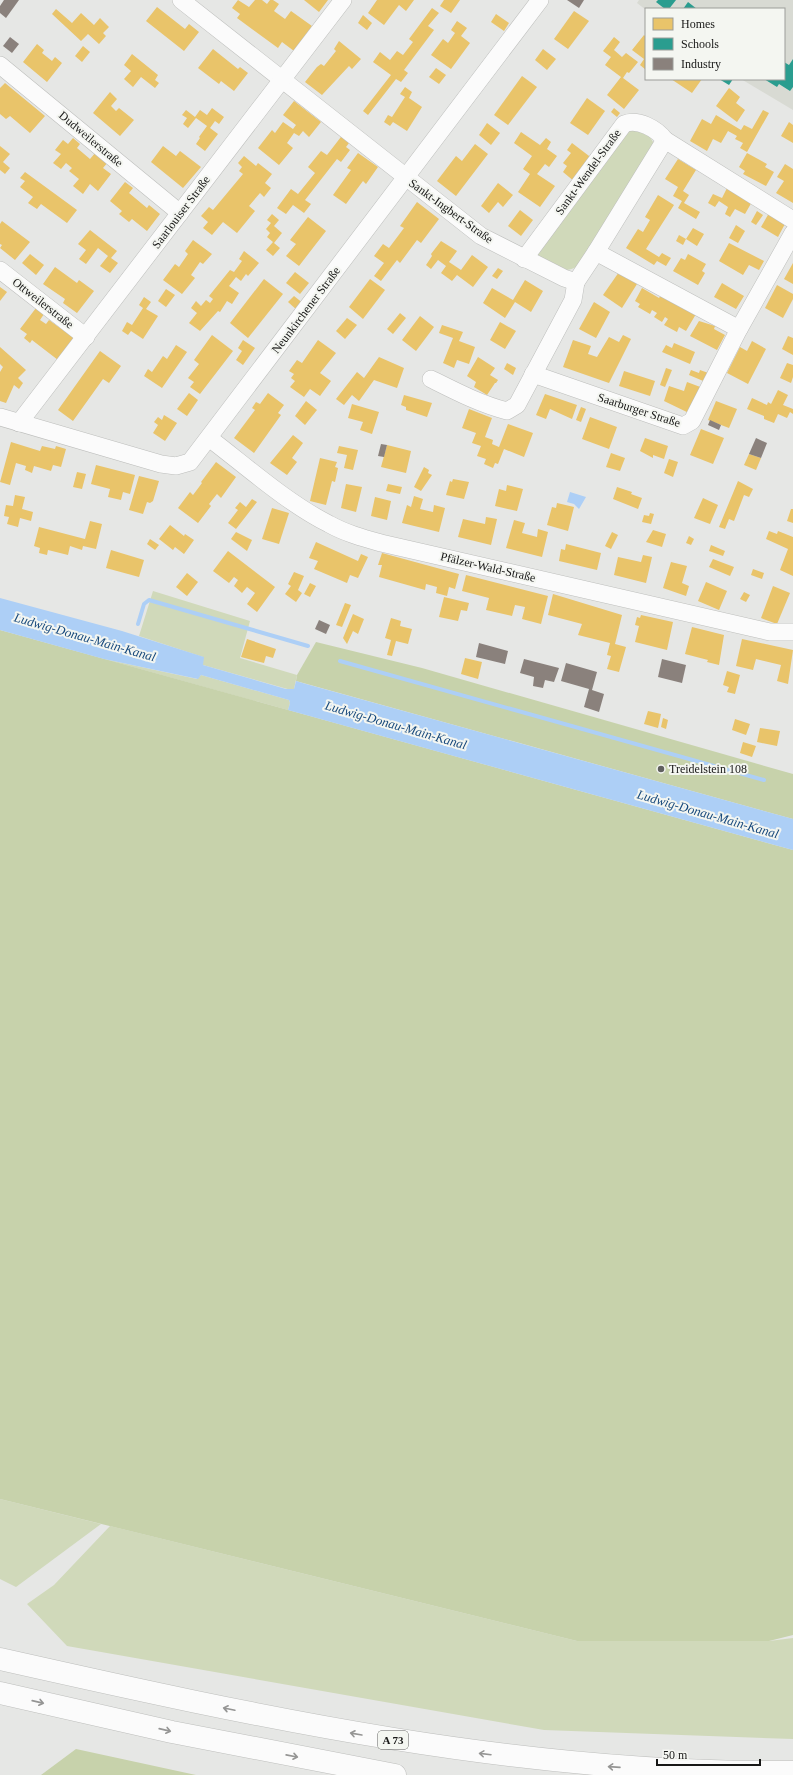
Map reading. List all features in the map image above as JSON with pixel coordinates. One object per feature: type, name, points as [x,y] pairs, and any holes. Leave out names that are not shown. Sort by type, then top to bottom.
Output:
[{"type":"highway","name":"A 73","points":[[0,1659],[172,1698],[306,1725],[463,1751],[618,1767],[691,1771],[793,1772]]},
{"type":"highway","points":[[0,1693],[172,1732],[395,1775]]},
{"type":"street","name":"Sankt-Ingbert-Straße","points":[[181,0],[481,236],[524,259],[576,282]]},
{"type":"street","name":"Saarlouiser Straße","points":[[19,423],[343,0]]},
{"type":"street","name":"Neunkirchener Straße","points":[[0,417],[161,464],[176,466],[190,462],[540,0]]},
{"type":"street","name":"Dudweilerstraße","points":[[0,65],[180,213]]},
{"type":"street","name":"Sankt-Wendel-Straße","points":[[524,259],[624,124],[631,121],[640,122],[660,134],[665,140],[793,220]]},
{"type":"street","points":[[431,379],[455,392],[507,411],[517,404],[573,300],[576,282],[665,140]]},
{"type":"street","points":[[596,252],[739,329],[793,233]]},
{"type":"street","name":"Ottweilerstraße","points":[[0,270],[86,337]]},
{"type":"street","name":"Saarburger Straße","points":[[533,374],[683,426],[692,421],[739,329]]},
{"type":"street","name":"Pfälzer-Wald-Straße","points":[[209,438],[304,510],[329,525],[356,536],[770,632],[793,632]]},
{"type":"shaded area","points":[[639,0],[793,0],[793,110],[743,80],[785,80],[785,8],[645,8],[645,9],[637,3]]},
{"type":"green space","points":[[635,128],[650,137],[653,142],[652,149],[578,266],[573,269],[563,270],[554,268],[540,261],[537,254],[623,133]]},
{"type":"green space","points":[[153,591],[250,621],[240,658],[297,675],[294,689],[291,690],[203,665],[203,657],[139,636]]},
{"type":"green space","points":[[0,630],[793,850],[793,1635],[769,1641],[577,1641],[0,1499]]},
{"type":"green space","points":[[316,642],[422,668],[793,774],[793,819],[296,681],[297,675]]},
{"type":"green space","points":[[104,659],[197,679],[201,675],[289,700],[290,703],[288,710]]},
{"type":"green space","points":[[0,1499],[101,1524],[16,1587],[0,1579]]},
{"type":"green space","points":[[110,1526],[577,1641],[769,1641],[793,1638],[793,1739],[544,1730],[67,1646],[27,1604],[54,1585]]},
{"type":"green space","points":[[76,1749],[196,1775],[41,1775]]},
{"type":"water","points":[[570,492],[586,497],[579,509],[574,504],[567,502]]},
{"type":"water","name":"Ludwig-Donau-Main-Kanal","points":[[0,598],[122,631],[204,657],[203,665],[286,689],[294,689],[296,681],[793,819],[793,850],[288,710],[290,703],[289,700],[201,675],[198,679],[104,659],[0,630]]},
{"type":"building: Homes","points":[[238,0],[249,7],[255,0],[262,0],[267,4],[270,0],[273,0],[279,4],[274,11],[285,19],[291,11],[312,26],[294,51],[282,42],[278,48],[237,18],[240,14],[232,8]]},
{"type":"building: Homes","points":[[304,0],[328,0],[319,12]]},
{"type":"building: Homes","points":[[377,0],[414,0],[406,11],[399,5],[384,25],[368,13]]},
{"type":"building: Homes","points":[[444,0],[460,0],[451,13],[440,6]]},
{"type":"building: Homes","points":[[157,7],[185,29],[189,24],[199,32],[184,51],[146,21]]},
{"type":"building: Homes","points":[[432,8],[439,13],[428,26],[434,30],[404,70],[408,73],[401,82],[396,79],[368,115],[363,111],[391,75],[373,62],[380,52],[390,60],[397,51],[403,55],[413,42],[409,39]]},
{"type":"building: Homes","points":[[56,9],[72,23],[81,13],[94,25],[100,18],[109,27],[103,33],[106,36],[99,44],[88,34],[81,41],[52,14]]},
{"type":"building: Homes","points":[[574,11],[589,21],[568,49],[554,39]]},
{"type":"building: Homes","points":[[496,14],[509,23],[504,31],[491,22]]},
{"type":"building: Homes","points":[[363,15],[372,23],[367,30],[358,23]]},
{"type":"building: Homes","points":[[457,21],[467,28],[461,36],[470,43],[451,69],[431,55],[443,39],[448,43],[455,33],[451,30]]},
{"type":"building: Homes","points":[[644,35],[645,69],[640,65],[644,59],[632,50]]},
{"type":"building: Homes","points":[[614,37],[620,42],[614,50],[622,57],[626,53],[638,62],[623,78],[639,90],[624,109],[607,95],[621,77],[605,65],[611,57],[603,51]]},
{"type":"building: Homes","points":[[339,41],[361,59],[352,69],[349,66],[322,95],[305,82],[317,67],[321,64],[324,66],[336,51],[334,49]]},
{"type":"building: Homes","points":[[37,44],[44,50],[42,53],[52,61],[55,57],[62,63],[47,82],[23,62]]},
{"type":"building: Homes","points":[[83,46],[90,52],[82,62],[75,56]]},
{"type":"building: Homes","points":[[213,49],[238,69],[240,67],[248,73],[234,91],[221,81],[219,84],[198,68]]},
{"type":"building: Homes","points":[[543,49],[556,59],[547,70],[535,60]]},
{"type":"building: Homes","points":[[132,54],[158,75],[155,80],[159,83],[155,88],[141,77],[133,87],[124,79],[131,71],[124,65]]},
{"type":"building: Homes","points":[[436,68],[446,75],[439,84],[429,77]]},
{"type":"building: Homes","points":[[522,76],[537,87],[508,125],[494,115]]},
{"type":"building: Homes","points":[[672,80],[701,80],[692,93]]},
{"type":"building: Homes","points":[[5,83],[45,116],[30,133],[10,116],[6,119],[0,114],[0,88]]},
{"type":"building: Homes","points":[[405,87],[412,92],[409,98],[422,107],[407,131],[393,122],[390,126],[384,122],[388,115],[392,117],[405,97],[400,94]]},
{"type":"building: Homes","points":[[729,88],[740,97],[736,103],[745,110],[737,122],[716,106]]},
{"type":"building: Homes","points":[[110,92],[117,99],[111,106],[116,111],[119,108],[134,120],[120,136],[93,113]]},
{"type":"building: Homes","points":[[587,98],[605,111],[588,135],[570,123]]},
{"type":"building: Homes","points":[[294,101],[321,122],[309,137],[303,131],[299,136],[294,133],[287,143],[293,148],[279,165],[258,148],[272,130],[275,133],[283,122],[293,129],[296,125],[283,115]]},
{"type":"building: Homes","points":[[212,108],[224,117],[219,124],[215,121],[210,128],[218,134],[205,151],[196,144],[207,126],[196,118],[188,128],[183,124],[187,118],[182,115],[186,110],[195,117],[200,110],[207,115]]},
{"type":"building: Homes","points":[[614,108],[620,113],[617,117],[611,112]]},
{"type":"building: Homes","points":[[763,110],[769,113],[747,152],[740,148],[743,143],[735,139],[737,136],[728,131],[721,143],[713,139],[707,151],[690,141],[702,119],[711,124],[716,115],[741,130],[744,125],[752,129]]},
{"type":"building: Homes","points":[[789,122],[793,125],[793,143],[781,136]]},
{"type":"building: Homes","points":[[487,123],[500,133],[491,145],[479,135]]},
{"type":"building: Homes","points":[[521,132],[540,145],[546,138],[551,142],[547,149],[557,156],[549,167],[545,164],[537,174],[555,186],[540,207],[518,192],[530,174],[523,169],[532,156],[514,143]]},
{"type":"building: Homes","points":[[344,133],[352,139],[346,147],[350,150],[341,162],[337,159],[305,200],[311,204],[304,213],[293,205],[286,214],[277,208],[291,189],[298,194],[315,173],[308,167],[321,151],[327,155]]},
{"type":"building: Homes","points":[[73,138],[80,144],[77,148],[90,159],[96,152],[108,162],[103,168],[111,174],[98,191],[90,184],[83,194],[73,186],[79,179],[69,171],[72,168],[66,163],[61,169],[53,163],[61,154],[55,150],[63,140],[68,144]]},
{"type":"building: Homes","points":[[572,143],[593,159],[575,182],[563,172],[567,166],[563,163],[571,153],[567,150]]},
{"type":"building: Homes","points":[[475,144],[488,154],[456,196],[437,181],[456,156],[462,161]]},
{"type":"building: Homes","points":[[0,146],[10,154],[3,162],[10,168],[5,174],[0,170]]},
{"type":"building: Homes","points":[[163,146],[176,156],[180,151],[201,167],[183,188],[151,162]]},
{"type":"building: Homes","points":[[358,153],[378,167],[366,184],[363,181],[346,204],[333,195],[351,170],[347,168]]},
{"type":"building: Homes","points":[[747,153],[767,164],[765,167],[774,172],[766,186],[743,174],[745,171],[739,167]]},
{"type":"building: Homes","points":[[244,156],[256,166],[258,163],[272,174],[265,183],[271,188],[264,197],[260,193],[249,206],[255,211],[237,233],[223,222],[212,235],[203,228],[208,222],[201,216],[209,207],[213,210],[243,174],[239,171],[242,167],[238,163]]},
{"type":"building: Homes","points":[[678,159],[696,170],[683,191],[689,195],[684,203],[700,212],[696,219],[678,208],[682,201],[673,196],[678,187],[665,179]]},
{"type":"building: Homes","points":[[785,164],[793,169],[793,203],[776,193],[784,181],[777,177]]},
{"type":"building: Homes","points":[[25,172],[77,210],[67,223],[41,204],[37,209],[28,203],[33,197],[20,187],[25,181],[20,178]]},
{"type":"building: Homes","points":[[125,182],[133,188],[129,193],[147,208],[149,205],[160,214],[147,231],[132,219],[129,222],[119,214],[122,211],[110,201]]},
{"type":"building: Homes","points":[[498,183],[513,195],[503,207],[498,202],[489,213],[481,206]]},
{"type":"building: Homes","points":[[728,186],[753,200],[745,214],[735,209],[730,217],[725,214],[728,207],[719,201],[715,207],[708,203],[713,194],[722,198]]},
{"type":"building: Homes","points":[[658,195],[674,205],[646,249],[659,257],[662,253],[671,258],[666,266],[657,261],[654,265],[626,248],[638,229],[643,232],[650,220],[645,217]]},
{"type":"building: Homes","points":[[417,202],[439,219],[421,243],[417,240],[400,263],[397,260],[381,281],[374,276],[384,263],[374,256],[383,244],[389,248],[404,228],[400,226]]},
{"type":"building: Homes","points":[[520,210],[533,220],[521,236],[508,226]]},
{"type":"building: Homes","points":[[757,211],[763,215],[756,225],[751,222]]},
{"type":"building: Homes","points":[[769,213],[786,222],[778,237],[761,227]]},
{"type":"building: Homes","points":[[272,214],[279,220],[274,226],[282,233],[274,243],[280,248],[273,256],[266,250],[273,242],[267,237],[270,233],[266,229],[271,223],[267,220]]},
{"type":"building: Homes","points":[[308,217],[326,231],[299,266],[286,256],[296,244],[290,240]]},
{"type":"building: Homes","points":[[2,221],[30,242],[15,260],[0,248],[2,245],[0,244],[0,224]]},
{"type":"building: Homes","points":[[736,225],[745,231],[738,243],[729,238]]},
{"type":"building: Homes","points":[[693,228],[704,234],[697,246],[686,239]]},
{"type":"building: Homes","points":[[90,230],[117,251],[111,258],[118,263],[110,273],[100,266],[108,256],[98,248],[86,264],[79,259],[86,250],[78,244]]},
{"type":"building: Homes","points":[[679,235],[686,239],[683,245],[676,241]]},
{"type":"building: Homes","points":[[193,240],[212,254],[203,264],[200,262],[191,275],[195,278],[182,294],[163,280],[175,264],[179,267],[188,254],[185,251]]},
{"type":"building: Homes","points":[[441,241],[457,251],[449,262],[461,270],[472,255],[488,267],[473,287],[457,275],[452,281],[441,273],[446,266],[438,260],[431,269],[426,265],[432,256],[431,254]]},
{"type":"building: Homes","points":[[729,243],[764,261],[759,270],[749,265],[743,275],[719,261]]},
{"type":"building: Homes","points":[[244,251],[259,263],[248,276],[246,274],[241,281],[236,277],[229,286],[239,293],[232,304],[227,301],[220,312],[218,311],[200,331],[189,323],[197,313],[191,308],[196,301],[201,306],[206,300],[210,303],[213,299],[209,296],[230,270],[234,272],[242,261],[239,259]]},
{"type":"building: Homes","points":[[30,254],[44,265],[36,275],[22,263]]},
{"type":"building: Homes","points":[[688,254],[706,264],[702,271],[705,273],[698,285],[673,271],[681,258],[685,260]]},
{"type":"building: Homes","points":[[793,263],[793,284],[784,279]]},
{"type":"building: Homes","points":[[55,267],[77,283],[79,280],[94,291],[77,313],[63,303],[65,299],[43,284]]},
{"type":"building: Homes","points":[[498,268],[503,271],[497,279],[492,276]]},
{"type":"building: Homes","points":[[295,272],[309,283],[300,294],[286,283]]},
{"type":"building: Homes","points":[[619,272],[637,284],[622,308],[603,295]]},
{"type":"building: Homes","points":[[264,279],[283,294],[248,338],[230,323]]},
{"type":"building: Homes","points":[[370,279],[385,290],[363,319],[349,307]]},
{"type":"building: Homes","points":[[525,280],[543,291],[531,312],[515,302],[505,318],[483,303],[492,288],[513,300]]},
{"type":"building: Homes","points":[[722,283],[744,296],[736,309],[714,297]]},
{"type":"building: Homes","points":[[777,285],[793,294],[793,299],[783,318],[765,308]]},
{"type":"building: Homes","points":[[0,287],[7,292],[0,301]]},
{"type":"building: Homes","points":[[642,288],[659,298],[662,294],[696,314],[686,331],[679,327],[677,332],[664,325],[668,319],[665,317],[662,322],[654,317],[657,313],[652,310],[650,314],[638,307],[640,304],[635,301]]},
{"type":"building: Homes","points":[[166,289],[175,295],[166,307],[158,301]]},
{"type":"building: Homes","points":[[294,296],[304,304],[298,311],[288,302]]},
{"type":"building: Homes","points":[[144,297],[151,302],[146,309],[158,316],[143,339],[131,331],[128,335],[122,331],[127,322],[132,325],[143,308],[139,305]]},
{"type":"building: Homes","points":[[594,302],[610,312],[596,338],[579,329]]},
{"type":"building: Homes","points":[[36,308],[44,314],[40,320],[46,324],[49,320],[74,338],[58,360],[32,340],[30,343],[24,338],[27,334],[20,329]]},
{"type":"building: Homes","points":[[400,313],[406,318],[393,334],[387,329]]},
{"type":"building: Homes","points":[[420,316],[434,327],[416,351],[402,340]]},
{"type":"building: Homes","points":[[347,318],[357,325],[345,339],[336,331]]},
{"type":"building: Homes","points":[[699,321],[715,326],[714,329],[725,335],[717,350],[690,336]]},
{"type":"building: Homes","points":[[500,322],[516,331],[505,349],[490,340]]},
{"type":"building: Homes","points":[[442,325],[463,332],[459,341],[475,347],[469,364],[457,360],[454,368],[443,363],[453,338],[439,333]]},
{"type":"building: Homes","points":[[212,335],[233,351],[200,394],[190,387],[194,382],[188,378],[199,364],[194,360]]},
{"type":"building: Homes","points":[[623,335],[631,339],[609,383],[563,367],[573,340],[591,346],[588,354],[597,357],[609,337],[619,342]]},
{"type":"building: Homes","points":[[788,336],[793,338],[793,355],[782,349]]},
{"type":"building: Homes","points":[[243,340],[255,348],[243,365],[236,360],[242,351],[238,348]]},
{"type":"building: Homes","points":[[318,340],[336,353],[320,373],[331,381],[320,396],[310,389],[304,397],[290,387],[295,381],[291,378],[294,374],[289,371],[297,360],[302,363]]},
{"type":"building: Homes","points":[[752,341],[766,349],[748,384],[727,373],[740,347],[747,351]]},
{"type":"building: Homes","points":[[674,343],[695,352],[690,364],[662,352],[666,345],[672,348]]},
{"type":"building: Homes","points":[[176,345],[187,352],[162,388],[144,376],[148,369],[152,372],[163,356],[167,359]]},
{"type":"building: Homes","points":[[0,347],[26,370],[18,378],[23,383],[19,389],[14,385],[6,403],[0,401],[0,372],[3,367],[0,364]]},
{"type":"building: Homes","points":[[100,351],[121,366],[109,383],[103,379],[73,421],[58,410]]},
{"type":"building: Homes","points":[[379,357],[404,368],[397,388],[374,380],[359,401],[352,395],[344,405],[336,399],[357,372],[364,378]]},
{"type":"building: Homes","points":[[478,357],[495,368],[490,375],[498,380],[487,395],[474,387],[476,382],[467,376]]},
{"type":"building: Homes","points":[[507,363],[516,368],[513,375],[504,369]]},
{"type":"building: Homes","points":[[787,363],[793,365],[793,377],[791,383],[780,378]]},
{"type":"building: Homes","points":[[666,368],[672,370],[665,387],[660,385]]},
{"type":"building: Homes","points":[[691,370],[699,373],[700,370],[711,374],[708,383],[689,375]]},
{"type":"building: Homes","points":[[624,371],[655,381],[650,396],[619,386]]},
{"type":"building: Homes","points":[[687,382],[703,388],[693,415],[664,401],[669,386],[684,391]]},
{"type":"building: Homes","points":[[778,390],[788,395],[783,405],[793,409],[793,414],[790,412],[787,418],[778,414],[774,423],[764,419],[764,416],[747,409],[752,398],[767,405],[768,402],[771,404]]},
{"type":"building: Homes","points":[[189,393],[198,400],[187,416],[177,409]]},
{"type":"building: Homes","points":[[268,393],[284,405],[278,413],[281,415],[254,453],[234,438],[255,410],[252,408],[256,402],[260,404]]},
{"type":"building: Homes","points":[[545,394],[577,405],[572,419],[550,409],[546,419],[536,415]]},
{"type":"building: Homes","points":[[404,395],[432,403],[427,417],[406,410],[406,407],[401,405]]},
{"type":"building: Homes","points":[[306,401],[317,410],[305,425],[295,416]]},
{"type":"building: Homes","points":[[716,401],[737,409],[729,428],[708,420]]},
{"type":"building: Homes","points":[[352,404],[379,412],[372,434],[360,430],[363,422],[348,418]]},
{"type":"building: Homes","points":[[581,407],[586,409],[581,422],[576,420]]},
{"type":"building: Homes","points":[[469,409],[492,418],[485,437],[493,440],[492,444],[499,447],[508,424],[533,433],[524,457],[504,449],[498,464],[495,463],[493,468],[484,464],[486,459],[477,456],[481,446],[472,443],[476,433],[462,428]]},
{"type":"building: Homes","points":[[164,415],[177,423],[165,441],[153,433],[158,425],[154,422],[158,417],[162,420]]},
{"type":"building: Homes","points":[[590,417],[617,427],[609,449],[582,439]]},
{"type":"building: Homes","points":[[701,429],[724,438],[713,464],[690,455]]},
{"type":"building: Homes","points":[[293,435],[303,443],[292,458],[297,462],[287,475],[270,463]]},
{"type":"building: Homes","points":[[645,438],[668,446],[664,459],[653,455],[653,458],[640,451]]},
{"type":"building: Homes","points":[[11,442],[40,451],[42,446],[55,449],[56,446],[66,449],[61,467],[53,465],[51,471],[34,466],[32,473],[25,470],[26,466],[16,463],[10,485],[0,482]]},
{"type":"building: Homes","points":[[387,445],[411,451],[406,473],[381,467]]},
{"type":"building: Homes","points":[[339,446],[358,450],[353,470],[344,468],[347,455],[337,453]]},
{"type":"building: Homes","points":[[611,453],[625,458],[620,471],[606,467]]},
{"type":"building: Homes","points":[[749,454],[761,458],[756,470],[744,465]]},
{"type":"building: Homes","points":[[320,458],[337,462],[335,467],[338,468],[335,482],[332,481],[326,505],[310,501]]},
{"type":"building: Homes","points":[[669,459],[678,462],[673,477],[664,473]]},
{"type":"building: Homes","points":[[216,462],[236,477],[221,498],[217,494],[209,504],[211,506],[198,523],[178,508],[190,492],[193,495]]},
{"type":"building: Homes","points":[[96,465],[135,475],[130,494],[123,492],[121,500],[108,497],[110,489],[91,484]]},
{"type":"building: Homes","points":[[424,467],[429,470],[428,473],[432,475],[421,491],[414,487]]},
{"type":"building: Homes","points":[[77,472],[86,474],[82,489],[73,487]]},
{"type":"building: Homes","points":[[139,476],[159,481],[153,501],[150,503],[147,502],[143,514],[129,510]]},
{"type":"building: Homes","points":[[453,479],[469,482],[464,499],[446,495],[450,481],[452,482]]},
{"type":"building: Homes","points":[[738,481],[753,489],[749,497],[744,495],[734,521],[729,519],[725,529],[719,527]]},
{"type":"building: Homes","points":[[346,484],[362,487],[356,512],[341,508]]},
{"type":"building: Homes","points":[[388,484],[402,487],[400,494],[386,491]]},
{"type":"building: Homes","points":[[507,485],[523,489],[517,511],[495,506],[499,489],[506,491]]},
{"type":"building: Homes","points":[[617,487],[632,492],[631,494],[642,498],[638,509],[613,499]]},
{"type":"building: Homes","points":[[15,495],[25,497],[22,509],[33,512],[31,521],[20,518],[18,527],[7,524],[9,517],[4,516],[6,505],[13,506]]},
{"type":"building: Homes","points":[[414,496],[423,499],[420,509],[433,512],[434,505],[445,508],[439,532],[402,523],[407,505],[411,507]]},
{"type":"building: Homes","points":[[375,497],[391,501],[387,520],[371,516]]},
{"type":"building: Homes","points":[[703,498],[718,505],[710,524],[694,518]]},
{"type":"building: Homes","points":[[252,499],[257,502],[236,529],[228,523],[238,510],[235,508],[240,502],[246,507]]},
{"type":"building: Homes","points":[[557,503],[574,507],[568,531],[547,525],[552,507],[556,508]]},
{"type":"building: Homes","points":[[272,508],[289,513],[279,544],[262,539]]},
{"type":"building: Homes","points":[[791,509],[793,509],[793,523],[787,521]]},
{"type":"building: Homes","points":[[650,513],[654,514],[651,524],[642,522],[644,515],[649,516]]},
{"type":"building: Homes","points":[[486,517],[497,519],[491,545],[458,537],[463,519],[485,524]]},
{"type":"building: Homes","points":[[514,520],[525,523],[522,533],[537,537],[538,529],[548,532],[542,557],[506,548]]},
{"type":"building: Homes","points":[[90,521],[102,524],[96,549],[83,546],[82,550],[70,546],[68,555],[48,550],[47,555],[39,553],[40,548],[34,546],[39,527],[85,539]]},
{"type":"building: Homes","points":[[170,525],[184,536],[185,534],[194,540],[184,554],[175,547],[173,550],[159,539]]},
{"type":"building: Homes","points":[[653,530],[666,534],[662,547],[646,542]]},
{"type":"building: Homes","points":[[769,531],[777,534],[778,531],[793,537],[793,576],[780,570],[788,549],[766,539]]},
{"type":"building: Homes","points":[[236,532],[252,540],[247,551],[231,539]]},
{"type":"building: Homes","points":[[612,532],[618,535],[611,549],[605,546]]},
{"type":"building: Homes","points":[[689,536],[694,539],[691,545],[686,543]]},
{"type":"building: Homes","points":[[150,539],[159,545],[155,550],[147,544]]},
{"type":"building: Homes","points":[[316,542],[358,561],[361,554],[368,557],[358,578],[350,575],[347,583],[314,569],[318,561],[309,558]]},
{"type":"building: Homes","points":[[566,544],[601,553],[597,570],[559,561],[561,549],[565,550]]},
{"type":"building: Homes","points":[[711,545],[725,551],[723,556],[709,551]]},
{"type":"building: Homes","points":[[111,550],[144,560],[139,577],[106,568]]},
{"type":"building: Homes","points":[[228,551],[275,587],[257,612],[247,604],[255,593],[247,587],[242,593],[234,586],[238,580],[234,577],[229,583],[213,571]]},
{"type":"building: Homes","points":[[382,553],[459,574],[455,589],[449,587],[447,596],[436,593],[437,587],[426,584],[425,590],[379,577],[382,565],[378,565]]},
{"type":"building: Homes","points":[[643,555],[652,557],[646,583],[614,575],[618,557],[641,562]]},
{"type":"building: Homes","points":[[713,559],[734,567],[730,576],[709,567]]},
{"type":"building: Homes","points":[[671,562],[687,566],[682,583],[689,586],[686,596],[663,588]]},
{"type":"building: Homes","points":[[753,569],[764,573],[762,579],[751,575]]},
{"type":"building: Homes","points":[[294,572],[304,576],[298,590],[302,593],[296,602],[285,594],[291,586],[288,584]]},
{"type":"building: Homes","points":[[187,573],[198,582],[187,596],[176,587]]},
{"type":"building: Homes","points":[[466,575],[548,596],[541,624],[522,619],[525,607],[515,605],[512,616],[486,610],[489,598],[462,591]]},
{"type":"building: Homes","points":[[706,582],[727,591],[719,610],[698,601]]},
{"type":"building: Homes","points":[[310,583],[316,586],[310,597],[304,594]]},
{"type":"building: Homes","points":[[773,586],[790,593],[777,624],[761,618]]},
{"type":"building: Homes","points":[[744,592],[750,595],[746,602],[740,599]]},
{"type":"building: Homes","points":[[553,594],[622,615],[615,644],[626,647],[619,672],[607,669],[611,656],[607,655],[610,643],[578,635],[582,624],[548,615]]},
{"type":"building: Homes","points":[[444,597],[469,603],[467,611],[461,610],[458,621],[439,617]]},
{"type":"building: Homes","points":[[345,603],[351,605],[342,627],[336,625]]},
{"type":"building: Homes","points":[[353,614],[364,619],[358,634],[353,631],[347,644],[343,638]]},
{"type":"building: Homes","points":[[641,615],[673,622],[667,650],[635,642],[639,626],[635,625],[637,617],[640,618]]},
{"type":"building: Homes","points":[[391,618],[401,621],[400,626],[412,629],[408,644],[396,641],[392,656],[387,655],[391,640],[385,638]]},
{"type":"building: Homes","points":[[692,627],[724,635],[719,665],[707,662],[708,660],[685,654]]},
{"type":"building: Homes","points":[[247,639],[276,649],[273,658],[266,656],[264,663],[241,657]]},
{"type":"building: Homes","points":[[742,639],[793,650],[788,684],[777,681],[781,665],[756,659],[753,670],[736,666]]},
{"type":"building: Homes","points":[[465,658],[482,662],[478,679],[461,674]]},
{"type":"building: Homes","points":[[727,671],[740,675],[735,694],[727,692],[729,687],[723,685]]},
{"type":"building: Homes","points":[[648,711],[661,714],[658,728],[644,724]]},
{"type":"building: Homes","points":[[663,718],[668,720],[666,729],[661,727]]},
{"type":"building: Homes","points":[[735,719],[750,724],[746,735],[732,730]]},
{"type":"building: Homes","points":[[760,728],[780,731],[777,746],[757,742]]},
{"type":"building: Homes","points":[[743,742],[756,746],[752,757],[740,753]]},
{"type":"building: Schools","points":[[658,0],[676,0],[670,8],[664,8],[656,2]]},
{"type":"building: Schools","points":[[688,2],[696,8],[684,8]]},
{"type":"building: Schools","points":[[793,59],[793,87],[790,91],[779,84],[777,87],[766,80],[785,80],[785,63],[789,65]]},
{"type":"building: Schools","points":[[721,80],[732,80],[729,85]]},
{"type":"building: Industry","points":[[4,0],[19,0],[6,18],[0,13],[0,6]]},
{"type":"building: Industry","points":[[567,0],[584,0],[579,8]]},
{"type":"building: Industry","points":[[10,37],[19,44],[12,53],[3,46]]},
{"type":"building: Industry","points":[[710,420],[721,425],[719,430],[708,425]]},
{"type":"building: Industry","points":[[756,438],[767,443],[761,458],[749,454]]},
{"type":"building: Industry","points":[[381,444],[387,445],[384,457],[378,456]]},
{"type":"building: Industry","points":[[319,620],[330,625],[326,634],[315,629]]},
{"type":"building: Industry","points":[[479,643],[508,651],[505,664],[476,657]]},
{"type":"building: Industry","points":[[524,659],[559,668],[554,682],[545,680],[543,688],[533,686],[534,677],[520,673]]},
{"type":"building: Industry","points":[[662,659],[686,665],[682,683],[658,677]]},
{"type":"building: Industry","points":[[566,663],[597,672],[592,690],[604,694],[599,712],[584,707],[589,689],[561,681]]},
{"type":"waterway","points":[[138,624],[144,604],[149,600],[308,646]]},
{"type":"waterway","points":[[340,661],[764,780]]},
{"type":"place","name":"Treidelstein 108","points":[[661,769]]}]
